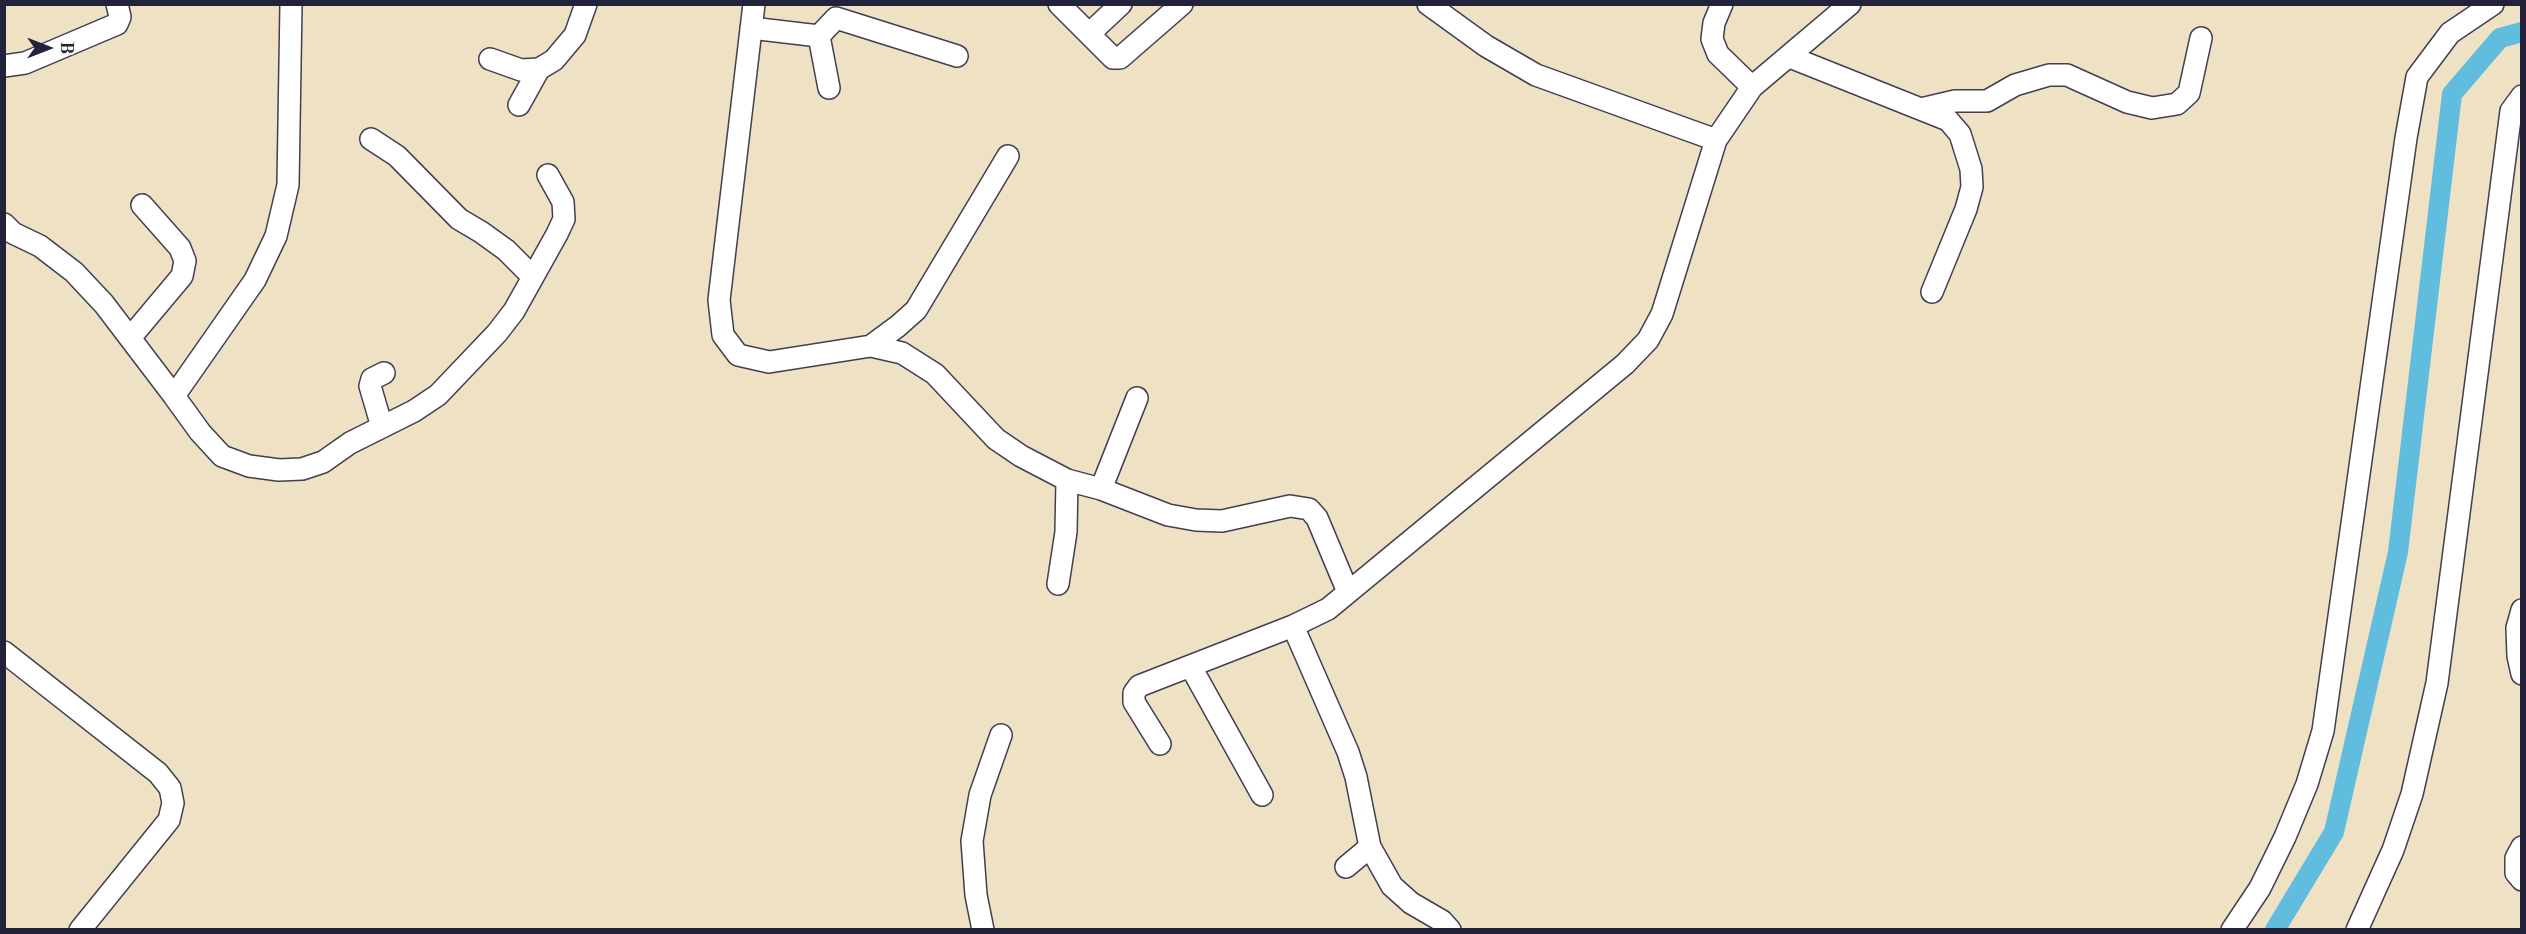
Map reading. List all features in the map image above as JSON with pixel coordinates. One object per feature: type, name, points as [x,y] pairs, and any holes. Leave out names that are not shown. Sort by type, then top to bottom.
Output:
[{"type":"street","points":[[4,66],[25,63],[117,24],[120,17],[117,4]]},
{"type":"street","points":[[174,396],[255,280],[276,236],[288,185],[291,4]]},
{"type":"street","points":[[490,59],[521,70],[538,69],[554,60],[575,35],[586,4]]},
{"type":"street","points":[[754,4],[719,300],[723,335],[738,356],[769,362],[871,346],[902,353],[935,374],[996,439],[1021,456],[1067,480],[1101,489],[1167,515],[1196,520],[1222,520],[1290,506],[1309,509],[1317,518],[1348,592]]},
{"type":"street","points":[[1059,4],[1113,58],[1120,58],[1182,4]]},
{"type":"street","points":[[1089,34],[1121,4]]},
{"type":"street","points":[[1428,4],[1486,46],[1536,75],[1716,141]]},
{"type":"street","points":[[1722,4],[1714,23],[1712,39],[1718,54],[1752,87]]},
{"type":"street","points":[[1160,744],[1134,702],[1134,693],[1139,686],[1293,626],[1328,609],[1625,364],[1648,340],[1662,314],[1716,141],[1752,87],[1850,4]]},
{"type":"street","points":[[2232,930],[2260,888],[2285,837],[2307,784],[2324,731],[2406,138],[2417,78],[2450,33],[2493,4]]},
{"type":"street","points":[[819,36],[844,11],[957,56]]},
{"type":"street","points":[[751,28],[819,36]]},
{"type":"street","points":[[819,36],[829,88]]},
{"type":"street","points":[[1921,109],[1955,101],[1987,101],[2015,85],[2049,75],[2067,75],[2127,102],[2152,108],[2177,104],[2189,93],[2196,72],[2201,38]]},
{"type":"street","points":[[1790,57],[1948,120],[1960,134],[1971,169],[1972,187],[1966,209],[1932,292]]},
{"type":"street","points":[[519,105],[538,69]]},
{"type":"street","points":[[2357,930],[2393,850],[2412,794],[2435,693],[2511,111],[2522,96]]},
{"type":"street","points":[[371,139],[397,156],[459,219],[506,250],[533,277]]},
{"type":"street","points":[[871,346],[916,310],[1008,156]]},
{"type":"street","points":[[7,234],[40,246],[74,272],[104,304],[200,432],[222,456],[249,466],[279,470],[302,469],[322,462],[350,443],[414,411],[438,395],[498,333],[514,311],[564,219],[563,202],[548,175]]},
{"type":"street","points":[[130,338],[182,276],[185,261],[180,248],[142,205]]},
{"type":"street","points":[[382,427],[370,386],[372,379],[384,373]]},
{"type":"street","points":[[1101,489],[1137,399]]},
{"type":"street","points":[[1058,584],[1066,532],[1067,480]]},
{"type":"street","points":[[2522,610],[2517,637],[2522,674]]},
{"type":"street","points":[[1293,626],[1348,752],[1356,777],[1370,847],[1392,886],[1411,903],[1442,921],[1450,930]]},
{"type":"street","points":[[4,651],[158,772],[170,788],[173,803],[169,820],[80,930]]},
{"type":"street","points":[[1191,667],[1262,795]]},
{"type":"street","points":[[983,930],[975,895],[972,841],[980,795],[1001,735]]},
{"type":"street","points":[[1346,867],[1370,847]]},
{"type":"street","points":[[2522,847],[2516,858],[2516,873],[2522,880]]},
{"type":"waterway","points":[[2275,930],[2334,832],[2398,552],[2452,94],[2500,38],[2522,32]]}]
